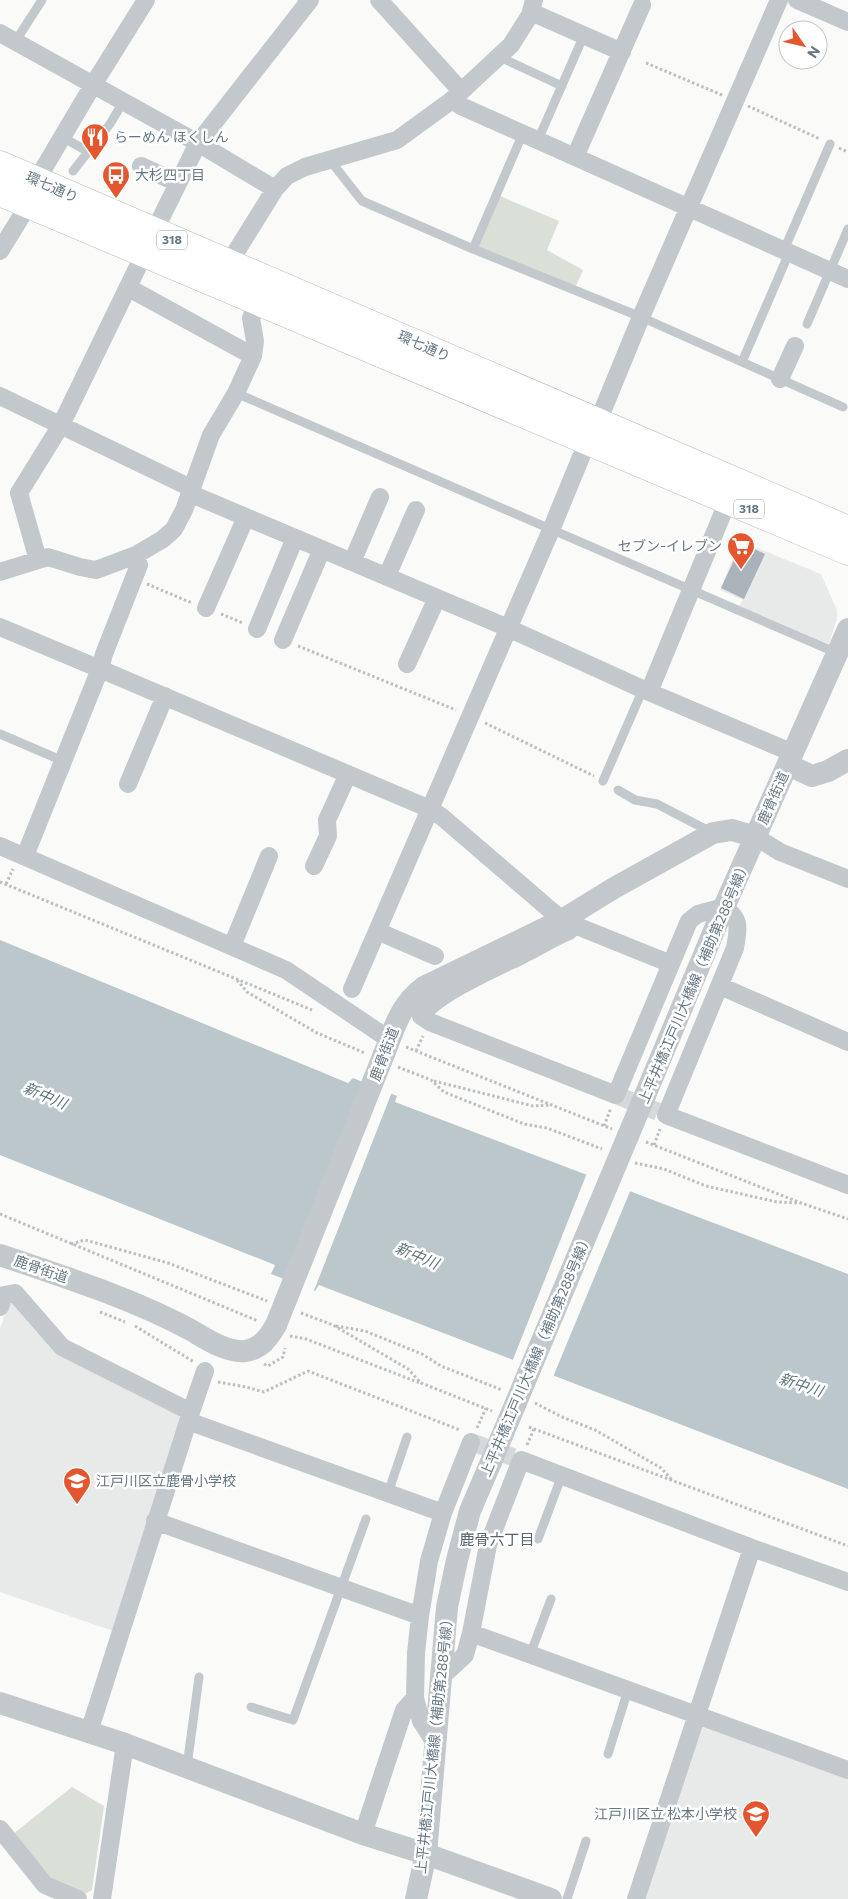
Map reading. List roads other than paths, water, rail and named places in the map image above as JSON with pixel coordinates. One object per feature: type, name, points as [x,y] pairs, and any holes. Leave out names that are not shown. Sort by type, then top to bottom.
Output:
[{"type":"main road","name":"環七通り","points":[[0,165],[34,193],[149,242],[258,301],[342,324]]},
{"type":"main road","name":"環七通り","points":[[0,192],[34,193]]},
{"type":"main road","name":"環七通り","points":[[149,242],[229,263],[342,324],[654,458],[848,551]]},
{"type":"main road","points":[[342,324],[394,325],[479,354],[848,512]]},
{"type":"main road","points":[[342,324],[378,362],[416,383],[581,457],[848,569]]},
{"type":"main road","name":"環七通り","points":[[654,458],[848,530]]},
{"type":"street","points":[[0,251],[34,193],[62,137],[146,0]]},
{"type":"street","points":[[38,560],[19,493],[61,425],[198,143],[310,0]]},
{"type":"street","points":[[379,0],[457,95],[461,106],[848,279]]},
{"type":"street","points":[[604,407],[641,317],[779,0]]},
{"type":"street","points":[[797,0],[848,22]]},
{"type":"street","points":[[575,157],[642,5]]},
{"type":"street","points":[[229,263],[275,189],[287,176],[305,166],[397,140],[457,95],[511,45],[532,6],[584,35],[622,52]]},
{"type":"street","points":[[0,33],[198,143],[275,189]]},
{"type":"street","points":[[141,166],[178,184]]},
{"type":"street","points":[[129,288],[253,356]]},
{"type":"street","points":[[0,572],[48,557],[80,568],[96,570],[136,555],[174,530],[184,510],[211,436],[236,393],[253,356],[255,341],[251,318],[258,301]]},
{"type":"street","points":[[780,379],[795,346]]},
{"type":"street","points":[[0,396],[246,517],[508,628],[790,759],[848,629]]},
{"type":"street","points":[[352,989],[581,457]]},
{"type":"street","points":[[352,562],[380,497]]},
{"type":"street","points":[[387,576],[416,510]]},
{"type":"street","points":[[646,691],[691,591],[722,515]]},
{"type":"street","points":[[206,608],[246,517]]},
{"type":"street","points":[[257,629],[295,538]]},
{"type":"street","points":[[283,640],[322,549]]},
{"type":"street","points":[[25,856],[135,579],[139,565],[136,555]]},
{"type":"street","points":[[407,664],[437,598]]},
{"type":"street","points":[[0,627],[430,809],[568,922],[671,964]]},
{"type":"street","points":[[128,784],[164,696]]},
{"type":"street","name":"鹿骨街道","points":[[0,1255],[124,1298],[229,1349],[245,1351],[254,1348],[270,1336],[276,1328],[399,1016],[408,1001],[424,987],[568,922],[614,888],[713,833],[732,830],[756,837],[790,759],[812,776],[828,771],[848,760]]},
{"type":"street","points":[[314,866],[328,836],[327,820],[348,774]]},
{"type":"street","points":[[756,837],[780,852],[848,879]]},
{"type":"street","name":"上平井橋江戸川大橋線（補助第288号線）","points":[[416,1899],[426,1854],[447,1607],[470,1512],[724,907],[756,837]]},
{"type":"street","points":[[0,846],[286,970],[385,1054]]},
{"type":"street","points":[[232,946],[269,856]]},
{"type":"street","points":[[568,922],[569,931],[440,998],[427,1008],[421,1016],[430,1022],[616,1095],[689,921],[698,914],[724,907],[733,914],[738,923],[735,948],[666,1115],[848,1185]]},
{"type":"street","points":[[377,930],[435,956]]},
{"type":"street","points":[[720,986],[848,1042]]},
{"type":"street","points":[[0,1307],[4,1295],[14,1293],[62,1347],[190,1416],[388,1493],[443,1512]]},
{"type":"street","points":[[88,1732],[205,1371]]},
{"type":"street","points":[[435,1743],[421,1721],[415,1698],[416,1653],[420,1616],[429,1560],[443,1512],[473,1439]]},
{"type":"street","points":[[441,1677],[464,1655],[488,1545],[521,1460],[752,1548],[848,1582]]},
{"type":"street","points":[[155,1521],[420,1616]]},
{"type":"street","points":[[636,1899],[752,1548]]},
{"type":"street","points":[[470,1633],[848,1770]]},
{"type":"street","points":[[363,1834],[404,1710],[415,1698]]},
{"type":"street","points":[[0,1703],[124,1744],[363,1834],[426,1854],[551,1899]]},
{"type":"street","points":[[102,1899],[124,1744]]},
{"type":"street","points":[[0,1829],[45,1885],[78,1899]]},
{"type":"lane","points":[[15,42],[42,0]]},
{"type":"lane","points":[[473,249],[531,137],[562,86],[584,35]]},
{"type":"lane","points":[[499,55],[562,86]]},
{"type":"lane","points":[[73,171],[86,151],[110,124],[123,102]]},
{"type":"lane","points":[[62,137],[86,151]]},
{"type":"lane","points":[[742,362],[830,144]]},
{"type":"lane","points":[[329,160],[362,200],[473,249],[641,317],[843,407]]},
{"type":"lane","points":[[807,324],[848,229]]},
{"type":"lane","points":[[236,393],[837,654]]},
{"type":"lane","points":[[603,780],[646,691]]},
{"type":"lane","points":[[0,734],[63,761]]},
{"type":"lane","points":[[618,790],[635,800],[657,804],[713,833]]},
{"type":"lane","points":[[388,1493],[407,1437]]},
{"type":"lane","points":[[538,1539],[562,1476]]},
{"type":"lane","points":[[251,1707],[293,1720],[366,1519]]},
{"type":"lane","points":[[530,1655],[551,1599]]},
{"type":"lane","points":[[186,1768],[199,1677]]},
{"type":"lane","points":[[608,1754],[628,1690]]},
{"type":"lane","points":[[567,1899],[586,1841]]},
{"type":"water","name":"新中川","points":[[0,940],[348,1083],[353,1078],[397,1096],[395,1102],[848,1274],[848,1489],[319,1285],[315,1291],[271,1274],[275,1265],[0,1155]]},
{"type":"tunnel","points":[[616,1095],[666,1115]]},
{"type":"tunnel","points":[[471,1442],[521,1460]]},
{"type":"place","name":"らーめん ほくしん","points":[[95,161]]},
{"type":"place","name":"大杉四丁目","points":[[116,199]]},
{"type":"place","name":"セブン-イレブン","points":[[741,570]]},
{"type":"place","name":"江戸川区立鹿骨小学校","points":[[77,1505]]},
{"type":"place","name":"江戸川区立 松本小学校","points":[[756,1838]]},
{"type":"district","name":"鹿骨六丁目","points":[[497,1540]]}]
